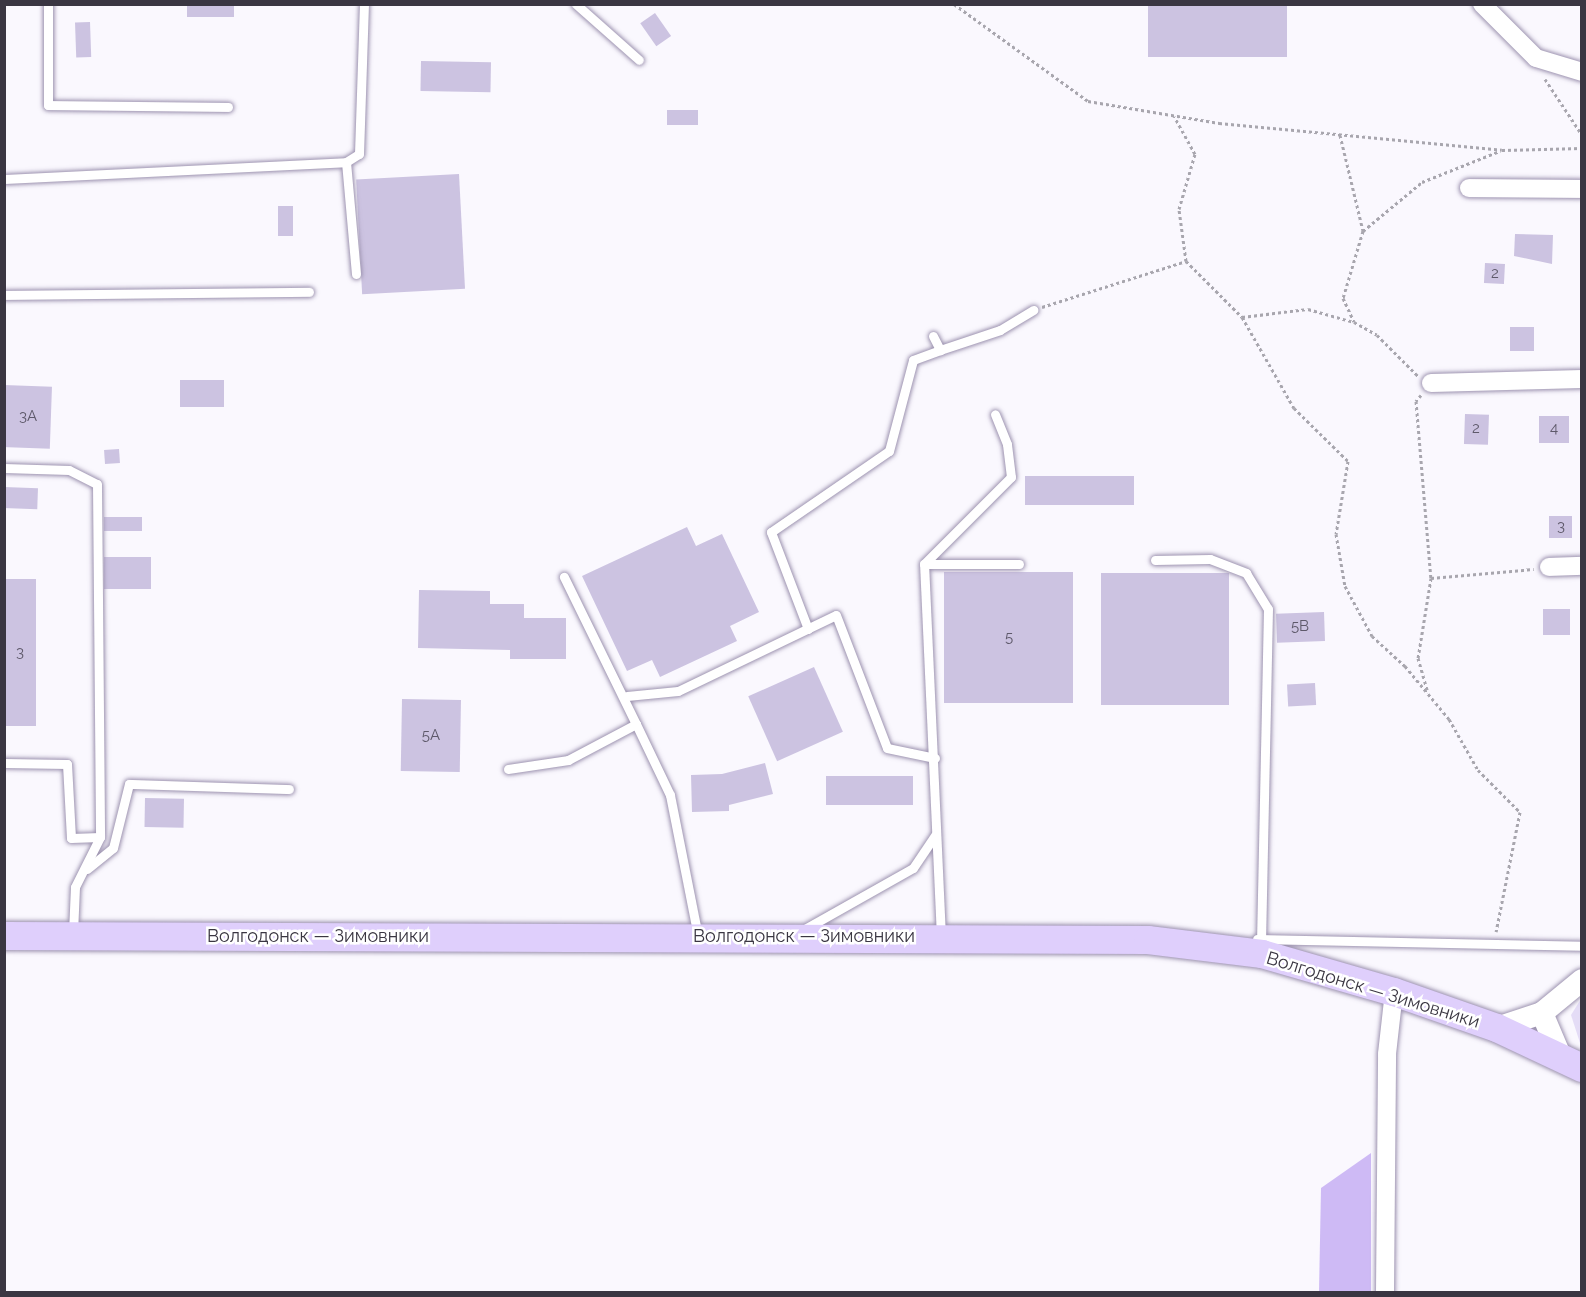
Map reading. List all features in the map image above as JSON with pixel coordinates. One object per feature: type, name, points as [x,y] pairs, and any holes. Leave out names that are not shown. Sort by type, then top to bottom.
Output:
[{"type":"main road","name":"Волгодонск — Зимовники","points":[[4,936],[941,937],[1148,940],[1261,947],[1497,1028],[1571,1063]]},
{"type":"street","points":[[1482,4],[1536,58],[1581,72]]},
{"type":"street","points":[[1469,188],[1581,189]]},
{"type":"street","points":[[1431,383],[1581,380]]},
{"type":"street","points":[[1549,567],[1581,566]]},
{"type":"street","points":[[1497,1028],[1542,1013],[1581,980]]},
{"type":"street","points":[[1385,1293],[1387,1054],[1394,992]]},
{"type":"street","points":[[1542,1013],[1571,1063]]},
{"type":"lane","points":[[48,4],[48,105],[228,107]]},
{"type":"lane","points":[[4,179],[346,162],[359,154],[364,4]]},
{"type":"lane","points":[[576,4],[639,60]]},
{"type":"lane","points":[[346,162],[356,274]]},
{"type":"lane","points":[[4,295],[309,292]]},
{"type":"lane","points":[[808,628],[771,532],[889,451],[913,360],[1000,330],[1033,310]]},
{"type":"lane","points":[[933,336],[940,350]]},
{"type":"lane","points":[[941,937],[924,564],[1011,477],[1007,444],[995,414]]},
{"type":"lane","points":[[4,468],[69,470],[97,484],[100,837],[75,887],[73,936]]},
{"type":"lane","points":[[1155,560],[1210,559],[1246,573],[1268,609],[1261,947],[1494,944],[1581,946]]},
{"type":"lane","points":[[924,564],[1019,564]]},
{"type":"lane","points":[[564,578],[627,696],[636,724],[670,795],[698,936]]},
{"type":"lane","points":[[627,696],[678,691],[836,615],[888,748],[934,758]]},
{"type":"lane","points":[[508,769],[568,760],[636,724]]},
{"type":"lane","points":[[4,763],[67,764],[71,838],[100,837]]},
{"type":"lane","points":[[83,872],[113,848],[129,784],[289,789]]},
{"type":"lane","points":[[791,937],[913,868],[935,835]]},
{"type":"path","points":[[954,4],[1088,101],[1174,116],[1340,135],[1502,150],[1581,148]]},
{"type":"path","points":[[1536,58],[1581,135]]},
{"type":"path","points":[[1174,116],[1195,154],[1179,209],[1186,261],[1242,317],[1294,408],[1348,461],[1336,534],[1345,586],[1372,636],[1428,694],[1478,770],[1520,812],[1494,944]]},
{"type":"path","points":[[1340,135],[1363,231],[1343,298],[1354,322]]},
{"type":"path","points":[[1363,231],[1422,182],[1502,150]]},
{"type":"path","points":[[1033,310],[1186,261]]},
{"type":"path","points":[[1242,317],[1308,309],[1354,322],[1431,383],[1416,401],[1431,578],[1418,658],[1428,694]]},
{"type":"path","points":[[1431,578],[1549,567]]},
{"type":"shaded area","points":[[1581,999],[1581,1046],[1571,1015]]},
{"type":"shaded area","points":[[1371,1153],[1371,1292],[1319,1292],[1321,1188]]},
{"type":"building","points":[[187,4],[234,4],[234,17],[187,17]]},
{"type":"building","points":[[1148,4],[1287,4],[1287,57],[1148,57]]},
{"type":"building","points":[[655,13],[671,36],[656,46],[640,23]]},
{"type":"building","points":[[90,22],[91,57],[76,58],[75,23]]},
{"type":"building","points":[[421,61],[491,62],[490,92],[420,91]]},
{"type":"building","points":[[667,110],[698,110],[698,125],[667,125]]},
{"type":"building","points":[[459,174],[465,289],[362,294],[356,179]]},
{"type":"building","points":[[278,206],[293,206],[293,236],[278,236]]},
{"type":"building","points":[[1515,234],[1553,235],[1552,264],[1514,256]]},
{"type":"building","points":[[1485,263],[1505,264],[1504,284],[1484,283]]},
{"type":"building","points":[[1510,327],[1534,327],[1534,351],[1510,351]]},
{"type":"building","points":[[180,380],[224,380],[224,407],[180,407]]},
{"type":"building","points":[[4,385],[52,387],[50,449],[4,447]]},
{"type":"building","points":[[1465,414],[1489,415],[1488,445],[1464,444]]},
{"type":"building","points":[[1539,416],[1569,416],[1569,443],[1539,443]]},
{"type":"building","points":[[119,449],[120,463],[105,464],[104,450]]},
{"type":"building","points":[[1025,476],[1134,476],[1134,505],[1025,505]]},
{"type":"building","points":[[4,487],[38,488],[37,509],[4,508]]},
{"type":"building","points":[[1549,516],[1572,516],[1572,538],[1549,538]]},
{"type":"building","points":[[104,517],[142,517],[142,531],[104,531]]},
{"type":"building","points":[[687,527],[696,546],[722,534],[759,612],[730,626],[737,641],[660,677],[652,660],[627,671],[582,576]]},
{"type":"building","points":[[104,557],[151,557],[151,589],[104,589]]},
{"type":"building","points":[[944,572],[1073,572],[1073,703],[944,703]]},
{"type":"building","points":[[1101,573],[1229,573],[1229,705],[1101,705]]},
{"type":"building","points":[[4,579],[36,579],[36,726],[4,726]]},
{"type":"building","points":[[419,590],[490,591],[490,604],[524,604],[524,618],[566,618],[566,659],[510,659],[510,650],[418,648]]},
{"type":"building","points":[[1543,609],[1570,609],[1570,635],[1543,635]]},
{"type":"building","points":[[1324,612],[1325,641],[1277,643],[1276,614]]},
{"type":"building","points":[[814,667],[843,732],[777,761],[748,696]]},
{"type":"building","points":[[1315,683],[1316,705],[1288,706],[1287,684]]},
{"type":"building","points":[[402,699],[461,700],[460,772],[401,771]]},
{"type":"building","points":[[765,763],[773,794],[729,805],[729,811],[692,812],[691,775],[722,774]]},
{"type":"building","points":[[826,776],[913,776],[913,805],[826,805]]},
{"type":"building","points":[[145,798],[184,799],[183,828],[144,827]]}]
